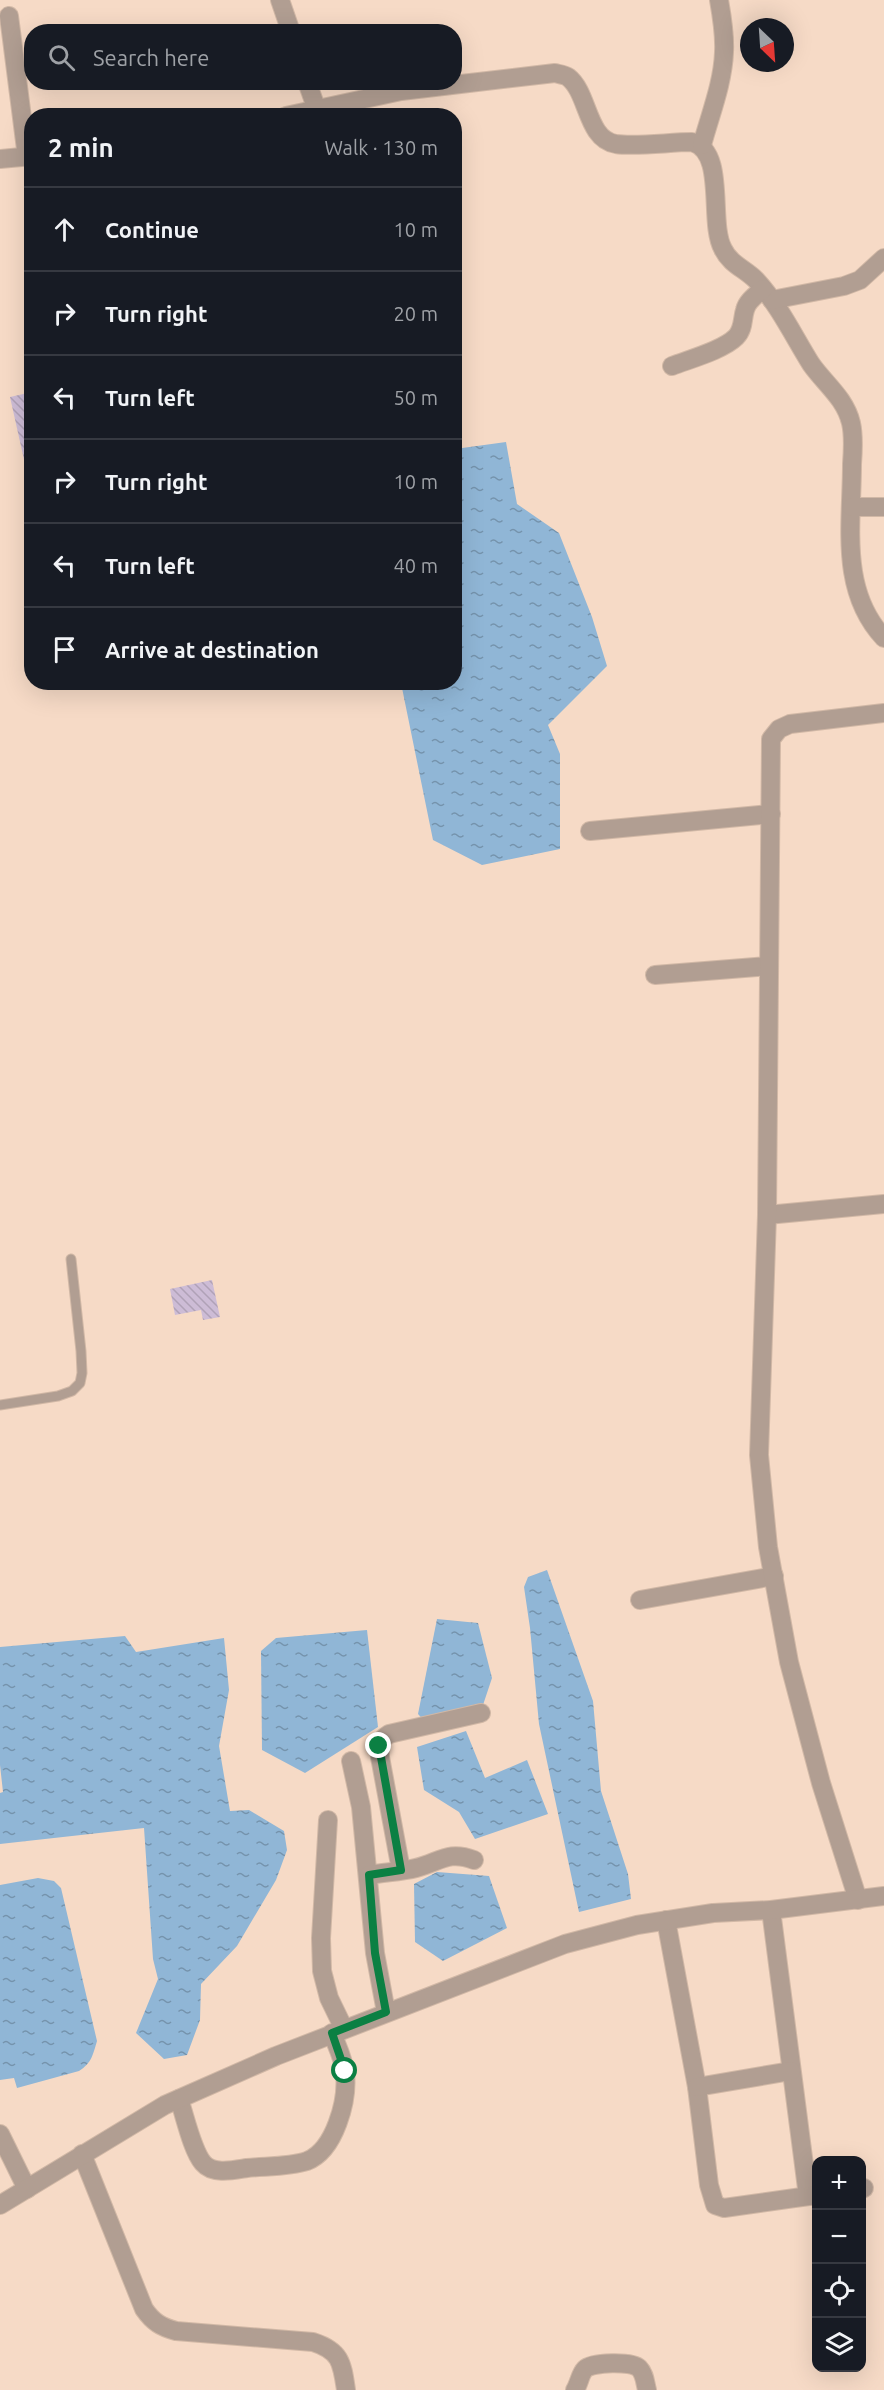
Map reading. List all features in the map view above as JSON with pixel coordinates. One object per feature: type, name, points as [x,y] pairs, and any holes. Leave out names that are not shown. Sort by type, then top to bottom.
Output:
[{"type":"street","points":[[280,0],[288,24]]},
{"type":"street","points":[[719,0],[724,53],[718,86],[702,144],[712,167],[718,232],[722,249],[732,263],[754,279],[768,295],[793,330],[812,364],[844,403],[852,424],[850,552],[853,580],[865,610],[884,638]]},
{"type":"street","points":[[9,16],[24,122]]},
{"type":"street","points":[[462,84],[555,73],[567,76],[577,87],[595,127],[603,138],[615,144],[692,142],[702,144]]},
{"type":"street","points":[[310,90],[315,108]]},
{"type":"street","points":[[325,108],[410,90]]},
{"type":"street","points":[[0,159],[24,157]]},
{"type":"street","points":[[672,366],[725,345],[737,337],[742,328],[745,309],[749,302],[768,295],[852,283],[860,280],[884,258]]},
{"type":"street","points":[[852,507],[884,507]]},
{"type":"street","points":[[858,1900],[821,1783],[789,1662],[768,1547],[759,1455],[767,1215],[771,740],[779,729],[790,724],[884,713]]},
{"type":"street","points":[[590,831],[771,814]]},
{"type":"street","points":[[655,975],[769,966]]},
{"type":"street","points":[[767,1215],[884,1204]]},
{"type":"street","points":[[640,1600],[774,1576]]},
{"type":"street","points":[[401,1870],[380,1757],[379,1746],[382,1738],[389,1734],[481,1713]]},
{"type":"street","points":[[351,1761],[361,1807],[375,1953],[386,2012]]},
{"type":"street","points":[[178,2099],[197,2151],[204,2164],[213,2170],[233,2170],[306,2161],[321,2153],[331,2139],[346,2092],[338,2031],[322,1971],[321,1938],[328,1820]]},
{"type":"street","points":[[369,1875],[401,1870],[460,1854],[474,1860]]},
{"type":"street","points":[[0,2205],[82,2154],[178,2099],[338,2031],[565,1944],[637,1925],[666,1920],[713,1913],[771,1910],[884,1896]]},
{"type":"street","points":[[666,1920],[697,2087],[709,2184],[715,2205],[724,2208],[812,2195],[791,2071],[771,1910]]},
{"type":"street","points":[[697,2087],[791,2071]]},
{"type":"street","points":[[0,2134],[27,2189]]},
{"type":"street","points":[[82,2154],[144,2308],[152,2319],[162,2327],[176,2331],[313,2342],[326,2346],[336,2354],[341,2362],[346,2390]]},
{"type":"street","points":[[575,2390],[584,2370],[590,2366],[630,2363],[638,2367],[643,2374],[646,2390]]},
{"type":"lane","points":[[0,1406],[58,1396],[72,1391],[80,1383],[81,1351],[71,1259]]},
{"type":"water","points":[[506,442],[517,504],[559,533],[592,617],[607,666],[548,725],[560,754],[560,849],[482,865],[433,840],[402,690],[462,690],[462,448]]},
{"type":"water","points":[[547,1570],[593,1701],[601,1791],[628,1874],[631,1899],[579,1912],[539,1724],[524,1587],[528,1577]]},
{"type":"water","points":[[437,1619],[478,1623],[492,1678],[481,1711],[429,1726],[418,1714]]},
{"type":"water","points":[[367,1630],[378,1727],[305,1773],[262,1750],[261,1651],[276,1638]]},
{"type":"water","points":[[125,1636],[136,1652],[224,1638],[229,1690],[219,1746],[230,1811],[249,1810],[284,1831],[287,1850],[276,1880],[237,1946],[201,1984],[200,2020],[187,2055],[164,2059],[136,2033],[158,1979],[153,1959],[144,1828],[0,1844],[0,1793],[3,1792],[0,1765],[0,1647]]},
{"type":"water","points":[[466,1731],[485,1778],[527,1760],[548,1814],[475,1839],[459,1812],[424,1790],[417,1747]]},
{"type":"water","points":[[437,1872],[489,1876],[507,1928],[443,1961],[415,1942],[414,1884]]},
{"type":"water","points":[[38,1878],[54,1881],[61,1888],[97,2041],[89,2061],[79,2071],[17,2088],[14,2078],[0,2080],[0,1885]]},
{"type":"building","points":[[24,394],[24,460],[10,397]]},
{"type":"building","points":[[212,1280],[220,1317],[203,1320],[201,1310],[175,1315],[170,1289]]},
{"type":"route","points":[[345,2071],[332,2033],[386,2012],[375,1953],[369,1875],[401,1870],[379,1746]]}]
